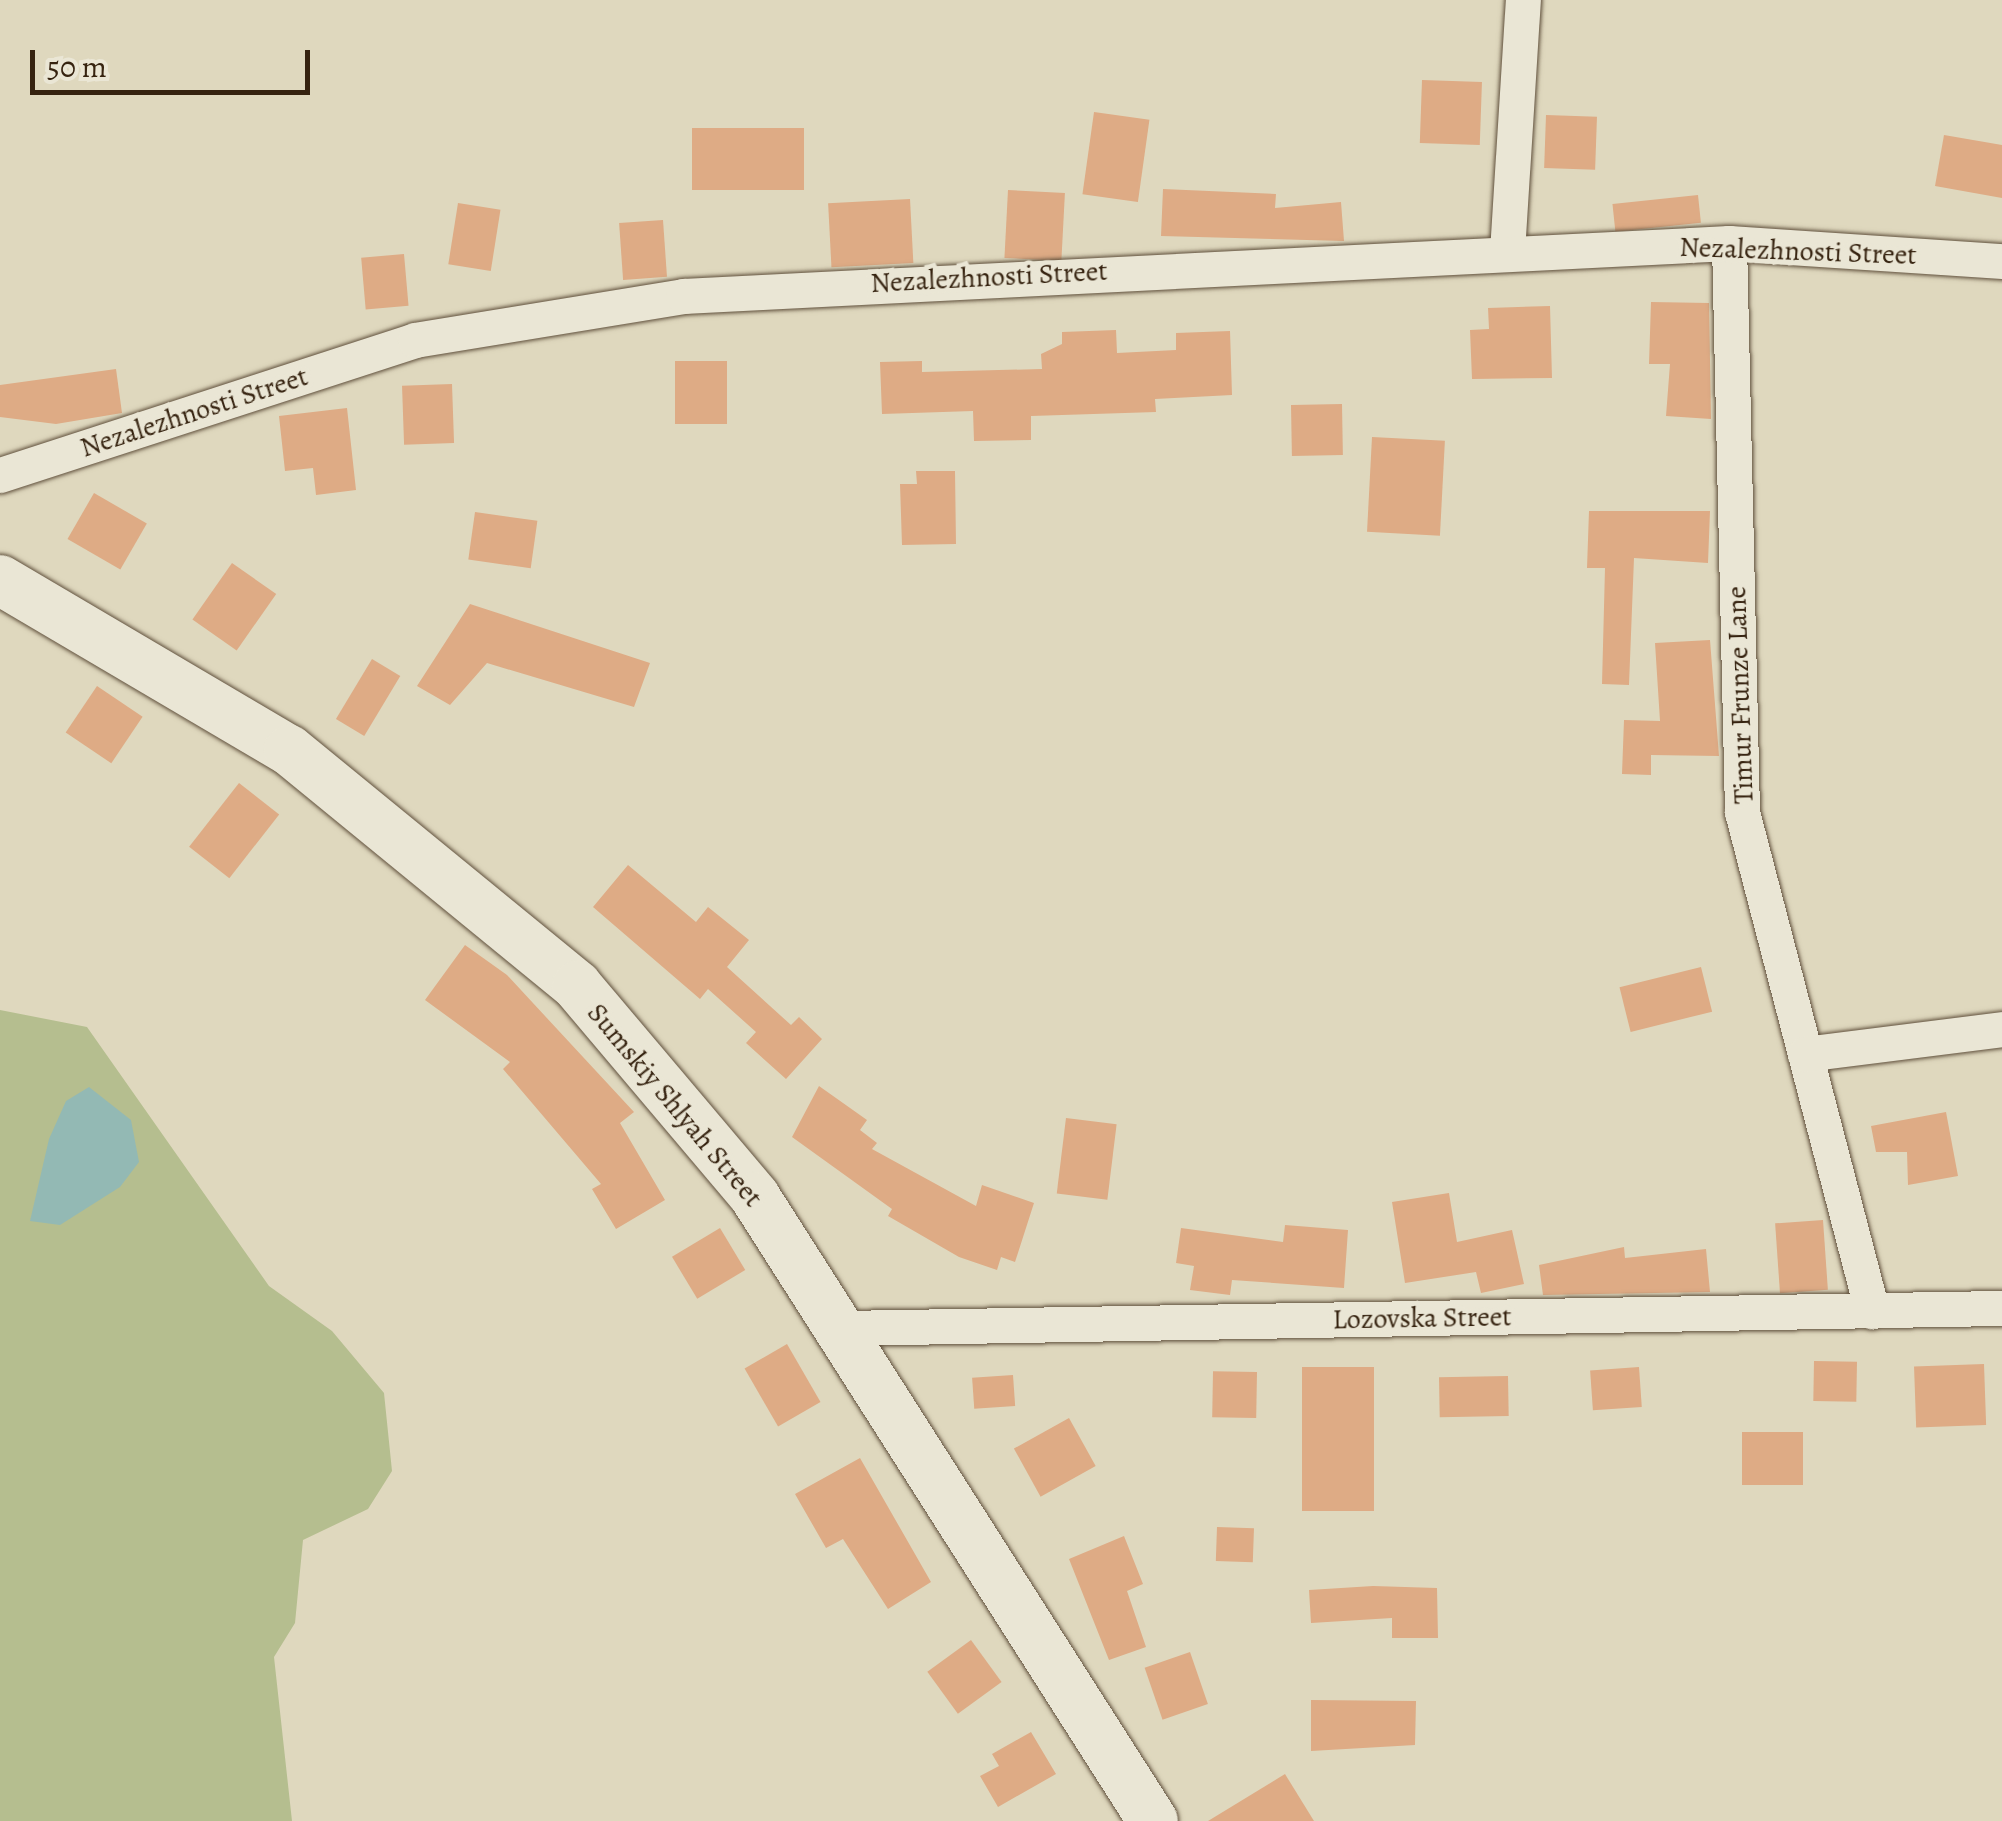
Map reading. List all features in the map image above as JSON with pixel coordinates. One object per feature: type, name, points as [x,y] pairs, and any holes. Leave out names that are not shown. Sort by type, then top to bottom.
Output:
[{"type":"main road","name":"Sumskiy Shlyah Street","points":[[0,580],[289,750],[576,986],[755,1197],[1154,1821]]},
{"type":"street","points":[[1507,252],[1523,0]]},
{"type":"street","name":"Nezalezhnosti Street","points":[[0,475],[415,340],[682,296],[1729,243],[2002,261]]},
{"type":"street","name":"Timur Frunze Lane","points":[[1729,243],[1742,812],[1872,1311]]},
{"type":"street","points":[[1805,1054],[2002,1029]]},
{"type":"street","name":"Lozovska Street","points":[[842,1328],[2002,1308]]},
{"type":"green space","points":[[0,1010],[87,1027],[269,1286],[332,1331],[384,1393],[392,1471],[368,1509],[303,1540],[295,1623],[274,1657],[292,1821],[0,1821]]},
{"type":"water","points":[[89,1087],[131,1120],[139,1162],[120,1187],[60,1225],[30,1221],[49,1139],[66,1101]]},
{"type":"building","points":[[1422,80],[1482,82],[1480,145],[1420,143]]},
{"type":"building","points":[[1094,112],[1149,120],[1138,202],[1082,194]]},
{"type":"building","points":[[1546,115],[1597,117],[1595,170],[1544,168]]},
{"type":"building","points":[[692,128],[804,128],[804,190],[692,190]]},
{"type":"building","points":[[1944,135],[2002,145],[2002,198],[1935,186]]},
{"type":"building","points":[[1163,189],[1276,194],[1275,208],[1341,202],[1344,241],[1161,236]]},
{"type":"building","points":[[1008,190],[1065,193],[1061,261],[1004,258]]},
{"type":"building","points":[[1698,195],[1701,223],[1615,232],[1612,204]]},
{"type":"building","points":[[910,199],[913,263],[831,267],[828,203]]},
{"type":"building","points":[[458,203],[500,210],[491,271],[448,264]]},
{"type":"building","points":[[663,220],[667,277],[623,280],[619,223]]},
{"type":"building","points":[[404,254],[409,306],[366,310],[361,258]]},
{"type":"building","points":[[1651,302],[1709,303],[1711,419],[1666,416],[1670,364],[1649,364]]},
{"type":"building","points":[[1550,306],[1552,378],[1472,379],[1470,330],[1489,329],[1488,308]]},
{"type":"building","points":[[1116,330],[1117,353],[1176,350],[1176,333],[1230,331],[1232,395],[1155,399],[1156,412],[1031,416],[1031,440],[974,441],[973,411],[882,414],[880,362],[922,361],[922,372],[1042,369],[1041,354],[1062,344],[1062,332]]},
{"type":"building","points":[[675,361],[727,361],[727,424],[675,424]]},
{"type":"building","points":[[116,369],[122,413],[56,424],[0,417],[0,385]]},
{"type":"building","points":[[452,384],[454,443],[404,445],[402,386]]},
{"type":"building","points":[[1342,404],[1343,455],[1292,456],[1291,405]]},
{"type":"building","points":[[347,408],[356,490],[316,495],[313,468],[285,471],[279,416]]},
{"type":"building","points":[[1372,437],[1445,441],[1440,536],[1367,532]]},
{"type":"building","points":[[916,471],[955,471],[956,544],[902,545],[900,484],[917,484]]},
{"type":"building","points":[[94,493],[147,524],[120,569],[68,539]]},
{"type":"building","points":[[1589,511],[1710,511],[1708,563],[1634,558],[1629,685],[1602,684],[1605,568],[1587,568]]},
{"type":"building","points":[[475,512],[537,521],[531,568],[468,560]]},
{"type":"building","points":[[232,563],[276,594],[237,650],[192,620]]},
{"type":"building","points":[[470,604],[650,663],[634,707],[487,663],[450,705],[417,686]]},
{"type":"building","points":[[1710,640],[1719,756],[1651,755],[1651,775],[1622,774],[1624,720],[1660,721],[1655,643]]},
{"type":"building","points":[[372,659],[400,676],[364,736],[336,719]]},
{"type":"building","points":[[97,686],[143,717],[111,763],[66,732]]},
{"type":"building","points":[[239,783],[279,814],[229,878],[189,847]]},
{"type":"building","points":[[628,865],[696,922],[708,907],[749,940],[727,967],[791,1025],[799,1017],[822,1039],[786,1079],[746,1043],[756,1032],[708,989],[700,999],[593,907]]},
{"type":"building","points":[[465,945],[507,975],[634,1112],[620,1123],[665,1200],[616,1229],[592,1189],[601,1184],[503,1069],[510,1062],[425,1000]]},
{"type":"building","points":[[1701,967],[1712,1012],[1631,1032],[1619,987]]},
{"type":"building","points":[[819,1086],[867,1120],[860,1130],[877,1143],[872,1149],[976,1206],[982,1185],[1034,1203],[1015,1262],[1001,1257],[997,1270],[959,1257],[888,1216],[892,1209],[792,1137]]},
{"type":"building","points":[[1946,1112],[1958,1176],[1908,1185],[1907,1152],[1876,1152],[1871,1126]]},
{"type":"building","points":[[1066,1118],[1117,1124],[1107,1200],[1057,1193]]},
{"type":"building","points":[[1449,1193],[1457,1242],[1512,1230],[1524,1284],[1481,1293],[1476,1272],[1405,1283],[1392,1202]]},
{"type":"building","points":[[1823,1220],[1828,1290],[1780,1293],[1775,1223]]},
{"type":"building","points":[[1285,1225],[1348,1230],[1344,1288],[1232,1280],[1230,1295],[1190,1290],[1194,1266],[1176,1263],[1181,1228],[1283,1242]]},
{"type":"building","points":[[720,1228],[745,1270],[697,1299],[672,1257]]},
{"type":"building","points":[[1624,1247],[1625,1258],[1706,1249],[1710,1292],[1543,1295],[1539,1265]]},
{"type":"building","points":[[787,1344],[821,1402],[778,1427],[745,1368]]},
{"type":"building","points":[[1814,1361],[1857,1362],[1856,1402],[1813,1401]]},
{"type":"building","points":[[1984,1364],[1986,1425],[1916,1427],[1914,1366]]},
{"type":"building","points":[[1302,1367],[1374,1367],[1374,1511],[1302,1511]]},
{"type":"building","points":[[1639,1367],[1642,1407],[1593,1410],[1590,1370]]},
{"type":"building","points":[[1213,1371],[1257,1372],[1256,1418],[1212,1417]]},
{"type":"building","points":[[1013,1375],[1015,1406],[974,1409],[972,1378]]},
{"type":"building","points":[[1508,1376],[1509,1416],[1440,1417],[1439,1377]]},
{"type":"building","points":[[1069,1418],[1096,1466],[1041,1497],[1014,1449]]},
{"type":"building","points":[[1742,1432],[1803,1432],[1803,1485],[1742,1485]]},
{"type":"building","points":[[860,1458],[931,1582],[888,1609],[843,1539],[826,1548],[795,1494]]},
{"type":"building","points":[[1217,1527],[1254,1528],[1253,1562],[1216,1561]]},
{"type":"building","points":[[1124,1536],[1143,1584],[1127,1591],[1146,1647],[1109,1660],[1069,1559]]},
{"type":"building","points":[[1437,1588],[1438,1638],[1392,1638],[1392,1618],[1311,1623],[1309,1590]]},
{"type":"building","points":[[971,1640],[1002,1682],[958,1714],[927,1672]]},
{"type":"building","points":[[1190,1652],[1208,1704],[1163,1720],[1145,1668]]},
{"type":"building","points":[[1311,1700],[1416,1701],[1415,1745],[1311,1751]]},
{"type":"building","points":[[1031,1732],[1056,1774],[998,1807],[980,1776],[999,1766],[992,1754]]},
{"type":"building","points":[[1285,1774],[1314,1821],[1208,1821]]}]
